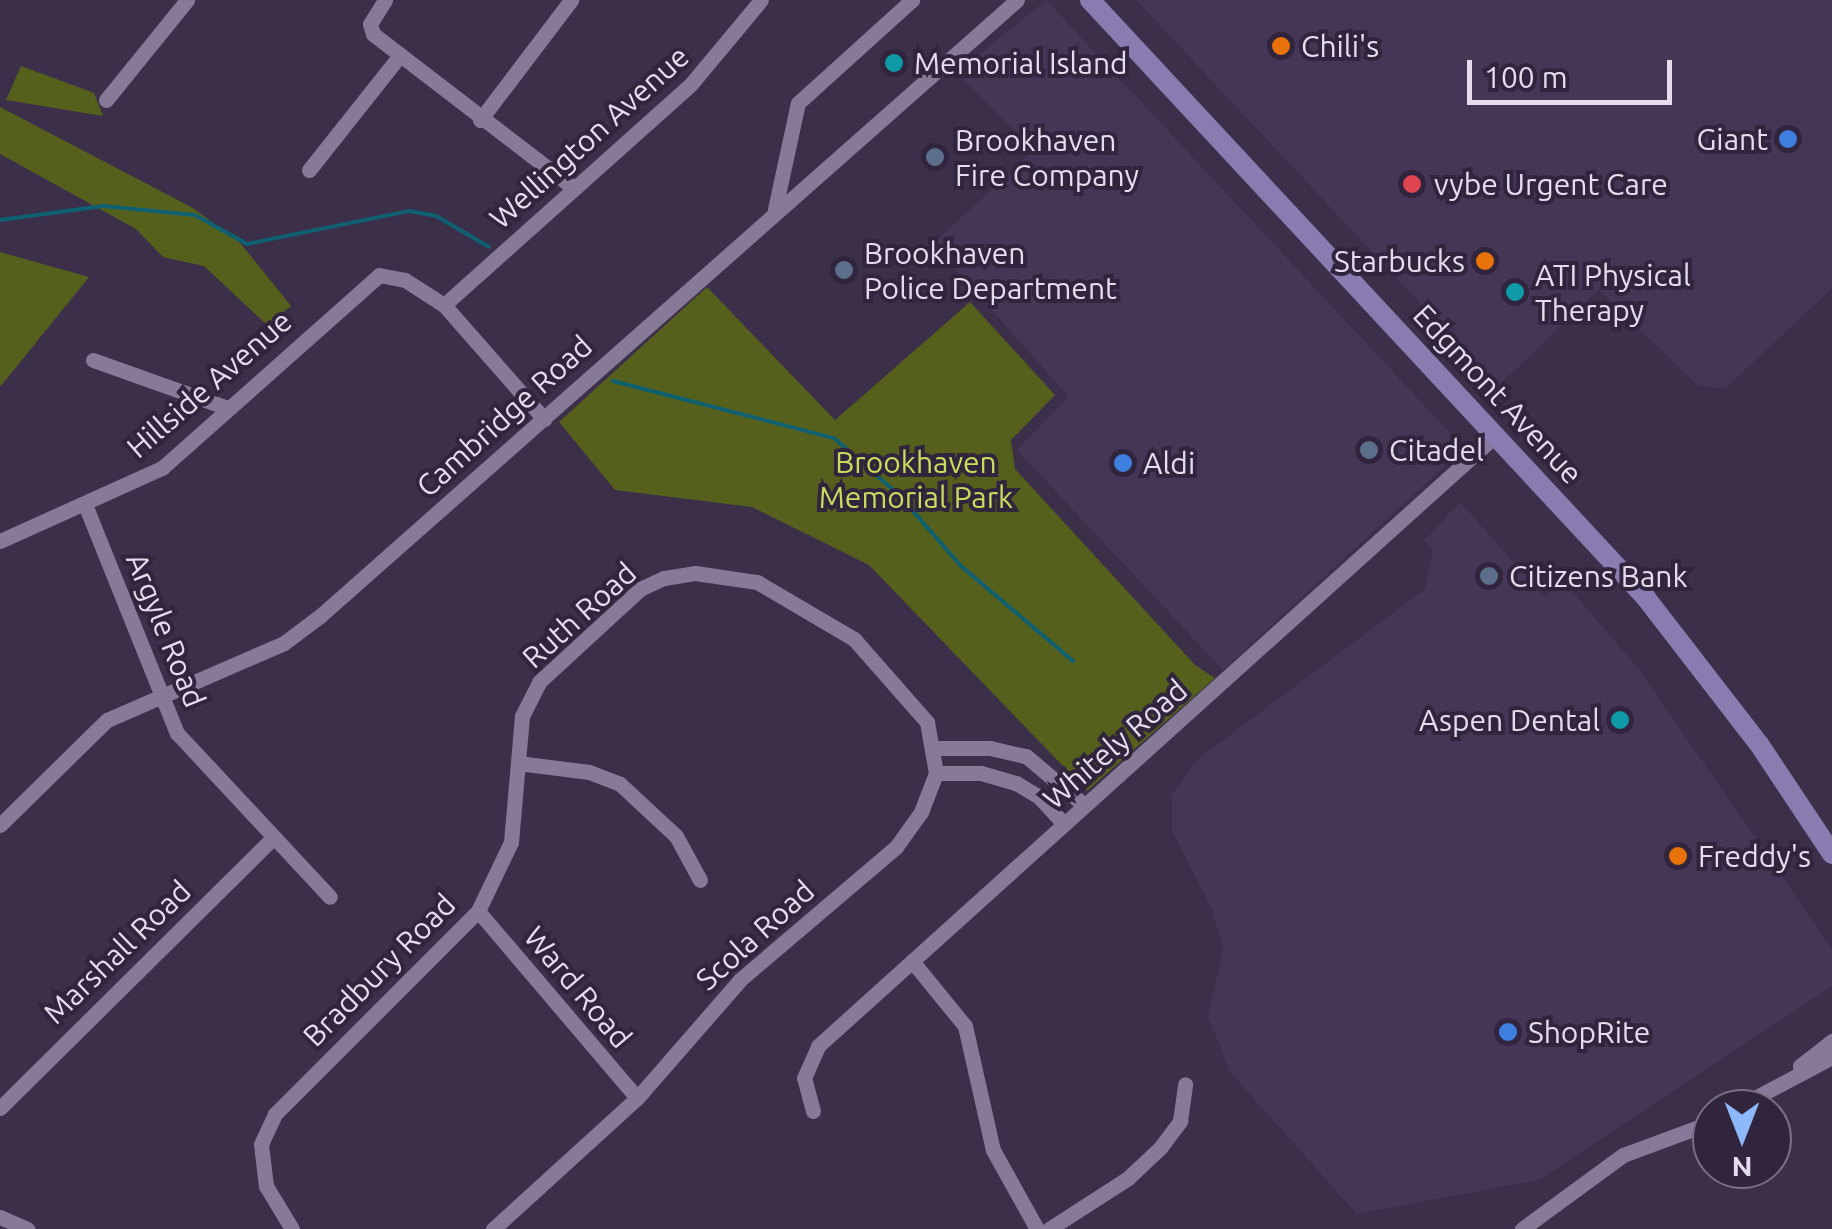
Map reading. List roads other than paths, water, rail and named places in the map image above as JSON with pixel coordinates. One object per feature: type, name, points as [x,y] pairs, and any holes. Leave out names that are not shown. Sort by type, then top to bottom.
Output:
[{"type":"main road","name":"Edgmont Avenue","points":[[1090,0],[1497,434],[1689,650],[1832,854]]},
{"type":"street","points":[[106,100],[187,0]]},
{"type":"street","points":[[385,0],[370,24],[400,55],[480,120],[574,188]]},
{"type":"street","points":[[480,120],[571,0]]},
{"type":"street","points":[[775,209],[798,102],[912,0]]},
{"type":"street","name":"Cambridge Road","points":[[0,826],[107,720],[284,643],[544,419],[775,209],[1016,0]]},
{"type":"street","name":"Wellington Avenue","points":[[444,305],[710,67],[752,3]]},
{"type":"street","points":[[309,170],[400,55]]},
{"type":"street","name":"Hillside Avenue","points":[[0,540],[86,507],[162,468],[360,288],[386,275],[444,305]]},
{"type":"street","points":[[444,305],[544,419]]},
{"type":"street","points":[[93,360],[228,408]]},
{"type":"street","name":"Whitely Road","points":[[813,1111],[804,1078],[813,1053],[1497,434]]},
{"type":"street","name":"Argyle Road","points":[[86,507],[177,733],[330,896]]},
{"type":"street","name":"Ruth Road","points":[[518,763],[522,716],[547,673],[640,590],[695,573],[757,582],[832,622],[905,694],[927,722],[936,748],[936,773]]},
{"type":"street","points":[[936,748],[990,748],[1026,756],[1084,805]]},
{"type":"street","points":[[518,763],[588,772],[620,784],[676,836],[700,880]]},
{"type":"street","name":"Bradbury Road","points":[[292,1229],[266,1186],[261,1144],[275,1114],[478,912],[511,842],[518,763]]},
{"type":"street","points":[[936,773],[981,773],[1016,783],[1040,797],[1064,824]]},
{"type":"street","name":"Scola Road","points":[[493,1229],[637,1098],[740,980],[896,848],[921,812],[936,773]]},
{"type":"street","name":"Marshall Road","points":[[0,1108],[274,836]]},
{"type":"street","name":"Ward Road","points":[[478,912],[637,1098]]},
{"type":"street","points":[[912,961],[965,1026],[993,1150],[1038,1229]]},
{"type":"street","points":[[1786,1078],[1832,1041]]},
{"type":"street","points":[[1768,1089],[1832,1057]]},
{"type":"street","points":[[1050,1229],[1128,1178],[1160,1148],[1180,1121],[1185,1084]]},
{"type":"street","points":[[1522,1229],[1624,1155],[1692,1130]]},
{"type":"street","points":[[0,1217],[28,1229]]},
{"type":"waterway","points":[[0,220],[103,206],[195,215],[247,244],[409,211],[436,216],[489,247]]},
{"type":"waterway","points":[[613,381],[834,438],[898,494],[961,566],[1073,661]]},
{"type":"place","name":"Chili's","points":[[1281,46]]},
{"type":"place","name":"Memorial Island","points":[[894,63]]},
{"type":"place","name":"Giant","points":[[1788,139]]},
{"type":"place","name":"Brookhaven Fire Company","points":[[935,157]]},
{"type":"place","name":"vybe Urgent Care","points":[[1412,184]]},
{"type":"place","name":"Starbucks","points":[[1485,261]]},
{"type":"place","name":"Brookhaven Police Department","points":[[844,270]]},
{"type":"place","name":"ATI Physical Therapy","points":[[1515,292]]},
{"type":"place","name":"Citadel","points":[[1369,450]]},
{"type":"place","name":"Aldi","points":[[1123,463]]},
{"type":"place","name":"Citizens Bank","points":[[1489,576]]},
{"type":"place","name":"Aspen Dental","points":[[1620,720]]},
{"type":"place","name":"Freddy's","points":[[1678,856]]},
{"type":"place","name":"ShopRite","points":[[1508,1032]]},
{"type":"park label","name":"Brookhaven Memorial Park","points":[[916,479]]}]
